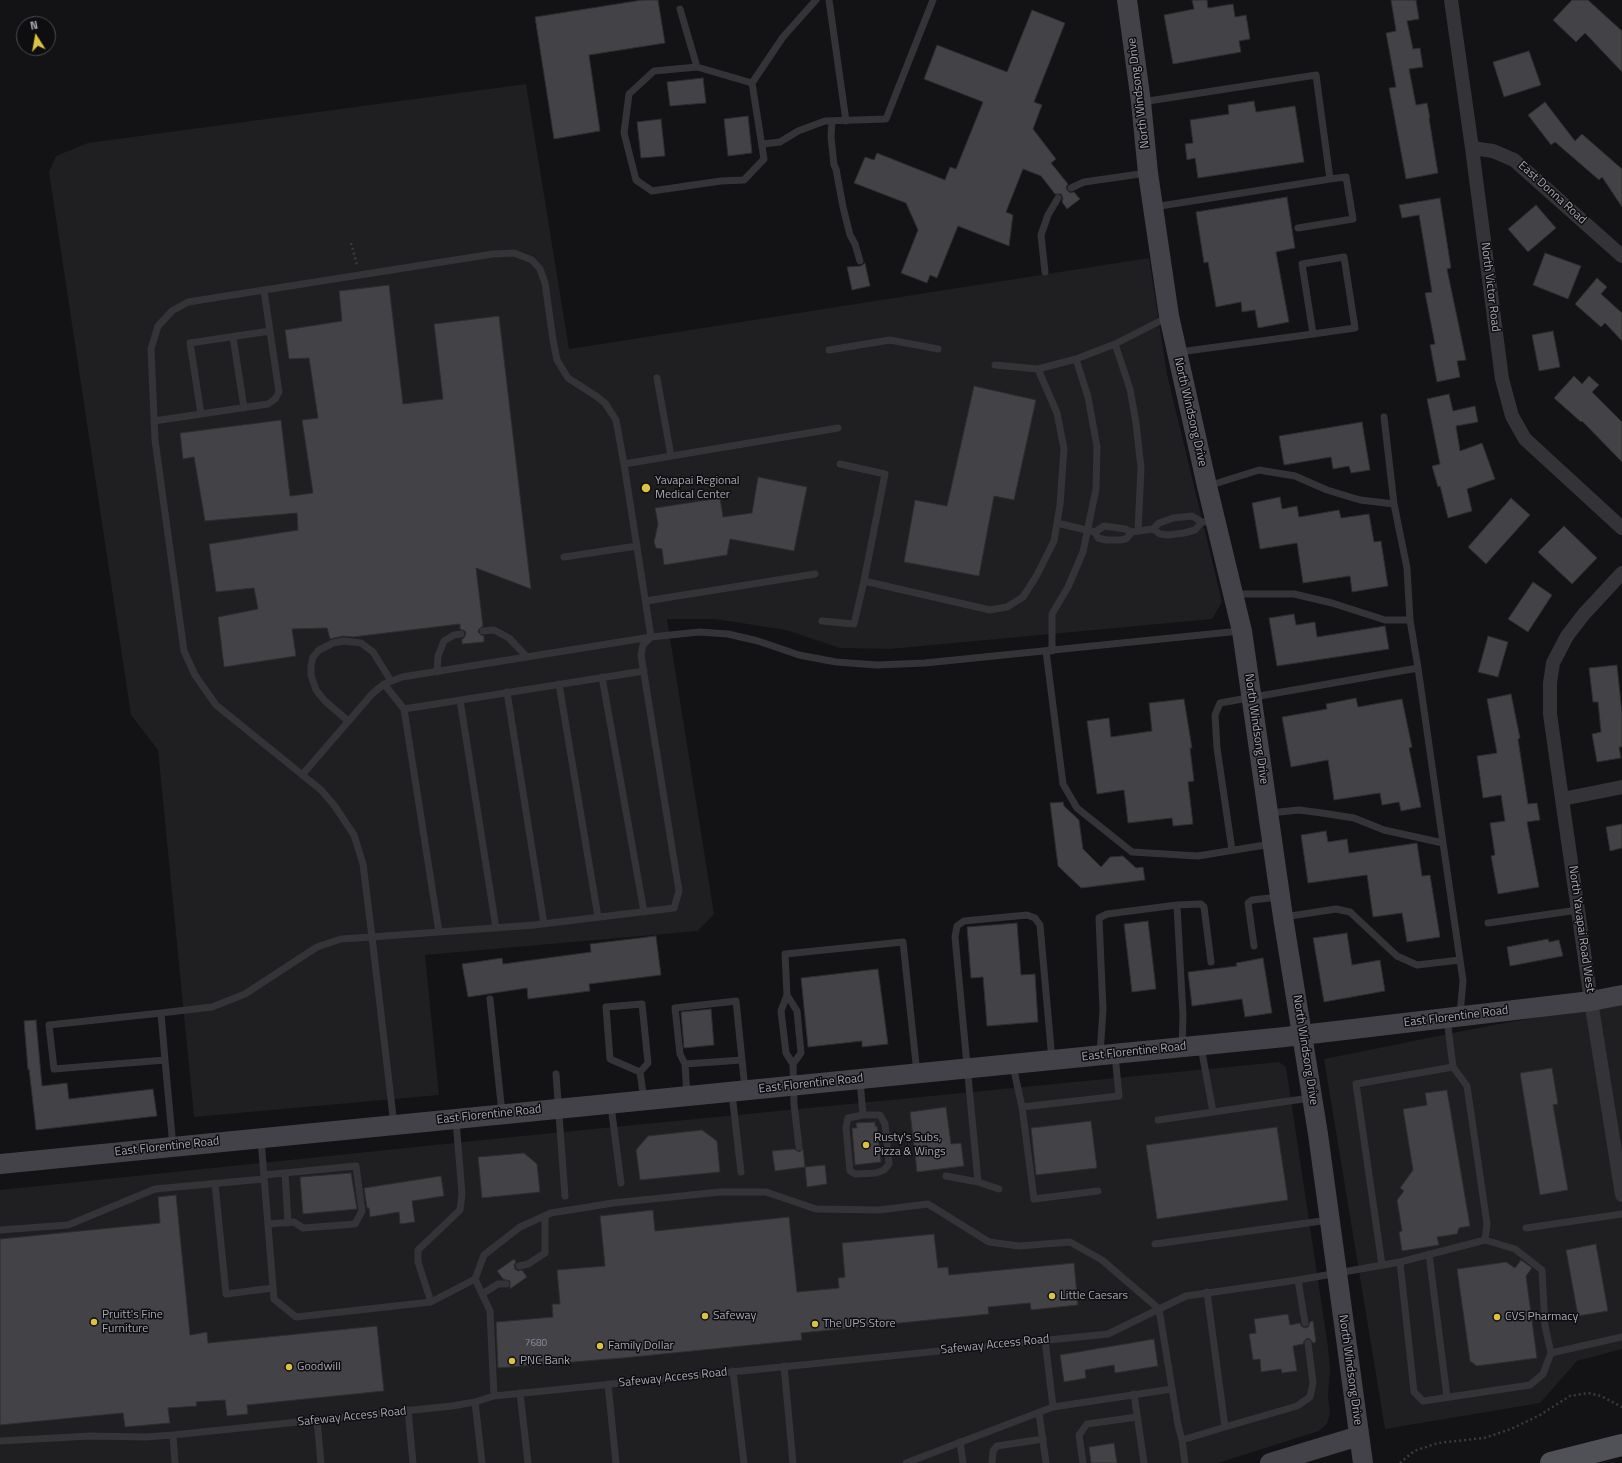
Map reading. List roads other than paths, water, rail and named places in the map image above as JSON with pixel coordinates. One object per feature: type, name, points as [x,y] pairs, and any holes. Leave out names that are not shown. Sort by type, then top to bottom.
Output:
[{"type":"main road","points":[[1551,1463],[1622,1445]]},
{"type":"street","name":"North Windsong Drive","points":[[1127,0],[1142,102],[1148,173],[1169,316],[1207,486],[1209,521],[1234,594],[1242,631],[1280,897],[1330,1220],[1363,1463]]},
{"type":"street","name":"North Victor Road","points":[[1451,0],[1502,379],[1512,416],[1525,439],[1622,528]]},
{"type":"street","name":"East Donna Road","points":[[1472,148],[1493,151],[1514,160],[1622,256]]},
{"type":"street","name":"North Yavapai Road West","points":[[1622,573],[1584,614],[1571,631],[1553,663],[1550,683],[1550,714],[1591,1001],[1622,1195]]},
{"type":"street","points":[[1562,799],[1622,787]]},
{"type":"street","name":"East Florentine Road","points":[[0,1164],[1302,1035],[1591,1001],[1622,995]]},
{"type":"street","points":[[1270,1463],[1359,1436]]},
{"type":"lane","points":[[752,84],[697,67],[654,71],[629,94],[624,133],[636,180],[652,191],[720,181],[744,180],[764,159],[763,144],[752,84],[783,37],[816,0]]},
{"type":"lane","points":[[829,0],[846,120]]},
{"type":"lane","points":[[763,144],[780,142],[798,131],[824,121],[886,119],[933,0]]},
{"type":"lane","points":[[680,8],[697,67]]},
{"type":"lane","points":[[1142,102],[1316,75],[1330,179]]},
{"type":"lane","points":[[832,121],[831,137],[834,165],[850,235],[855,244],[860,261]]},
{"type":"lane","points":[[1071,188],[1084,182],[1148,173]]},
{"type":"lane","points":[[1153,207],[1346,176],[1353,219],[1298,228]]},
{"type":"lane","points":[[1045,272],[1041,235],[1048,215],[1058,198]]},
{"type":"lane","points":[[394,1125],[363,864],[354,835],[334,804],[321,790],[216,704],[195,675],[184,651],[155,440],[151,349],[158,326],[172,311],[188,302],[493,254],[514,253],[532,260],[540,269],[545,283],[557,360],[568,378],[605,403],[616,420],[651,637]]},
{"type":"lane","points":[[1177,352],[1313,334],[1355,328],[1344,257],[1302,264],[1313,334]]},
{"type":"lane","points":[[154,421],[268,404],[275,399],[279,392],[264,291]]},
{"type":"lane","points":[[995,365],[1038,369],[1076,359],[1115,344],[1169,316]]},
{"type":"lane","points":[[201,414],[190,343],[270,331]]},
{"type":"lane","points":[[233,337],[244,408]]},
{"type":"lane","points":[[829,350],[890,340],[938,349]]},
{"type":"lane","points":[[1095,532],[1098,538],[1120,540],[1126,539],[1135,532],[1141,468],[1136,423],[1130,389],[1115,344]]},
{"type":"lane","points":[[1076,359],[1088,398],[1097,447],[1096,489],[1083,552],[1068,587],[1052,614],[1049,651],[1063,784],[1077,808],[1132,852],[1198,856],[1273,843]]},
{"type":"lane","points":[[864,580],[990,610],[1007,608],[1023,597],[1037,575],[1054,542],[1060,505],[1064,449],[1057,413],[1038,369]]},
{"type":"lane","points":[[657,378],[670,456]]},
{"type":"lane","points":[[1384,417],[1394,504],[1407,568],[1410,620],[1463,981],[1453,1017],[1453,1067],[1467,1086],[1487,1224],[1485,1240],[1515,1249],[1542,1270],[1545,1326],[1551,1353],[1543,1374],[1530,1385],[1423,1401],[1414,1392],[1400,1262]]},
{"type":"lane","points":[[624,464],[838,428]]},
{"type":"lane","points":[[822,621],[854,624],[885,474],[840,464]]},
{"type":"lane","points":[[1207,486],[1259,470],[1295,476],[1327,490],[1360,500],[1394,504]]},
{"type":"lane","points":[[1057,524],[1095,532],[1104,526],[1135,532],[1153,529],[1159,523],[1173,518],[1192,516],[1209,521]]},
{"type":"lane","points":[[1153,529],[1160,534],[1168,535],[1184,533],[1195,530],[1209,521]]},
{"type":"lane","points":[[564,557],[637,546]]},
{"type":"lane","points":[[646,601],[815,574]]},
{"type":"lane","points":[[1234,594],[1294,594],[1332,603],[1385,620],[1410,620]]},
{"type":"lane","points":[[483,631],[494,630],[509,638],[527,657]]},
{"type":"lane","points":[[302,775],[372,694],[384,684],[391,681],[402,677],[651,637],[699,632],[728,634],[758,641],[799,655],[836,662],[877,665],[925,664],[1242,631]]},
{"type":"lane","points":[[437,672],[438,656],[444,641],[454,635],[461,634]]},
{"type":"lane","points":[[166,1060],[54,1069],[49,1025],[212,1007],[245,994],[317,947],[341,939],[544,924],[674,908],[679,890],[641,655],[643,645],[651,637]]},
{"type":"lane","points":[[348,721],[325,701],[316,690],[311,675],[310,666],[313,657],[319,650],[332,643],[344,641],[361,643],[373,652],[391,681]]},
{"type":"lane","points":[[1232,850],[1218,755],[1215,715],[1220,703],[1418,668]]},
{"type":"lane","points":[[404,709],[644,671]]},
{"type":"lane","points":[[602,677],[644,912]]},
{"type":"lane","points":[[384,684],[404,709],[439,932]]},
{"type":"lane","points":[[559,684],[598,917]]},
{"type":"lane","points":[[507,692],[544,924]]},
{"type":"lane","points":[[460,700],[496,928]]},
{"type":"lane","points":[[1268,813],[1299,810],[1322,812],[1354,818],[1384,830],[1443,843]]},
{"type":"lane","points":[[1254,946],[1248,903],[1252,900],[1280,897]]},
{"type":"lane","points":[[1022,1107],[1120,1096],[1107,1054],[1103,1010],[1099,918],[1107,914],[1177,905],[1201,904],[1204,907],[1211,962]]},
{"type":"lane","points":[[1177,905],[1183,1016],[1213,1112]]},
{"type":"lane","points":[[1283,917],[1336,909],[1350,912],[1398,956],[1417,965],[1460,960]]},
{"type":"lane","points":[[1488,923],[1578,910]]},
{"type":"lane","points":[[978,1182],[955,937],[957,926],[964,920],[1027,915],[1034,918],[1040,925],[1052,1060]]},
{"type":"lane","points":[[799,1147],[793,1064],[786,1053],[781,1011],[787,995],[785,954],[903,942],[917,1073]]},
{"type":"lane","points":[[787,995],[797,1011],[801,1053],[793,1064]]},
{"type":"lane","points":[[490,999],[502,1114]]},
{"type":"lane","points":[[687,1096],[685,1064],[680,1054],[675,1008],[736,1001],[742,1060],[739,1091],[741,1172]]},
{"type":"lane","points":[[640,1072],[610,1059],[606,1007],[642,1004],[648,1063],[640,1072],[644,1100]]},
{"type":"lane","points":[[161,1013],[173,1147]]},
{"type":"lane","points":[[685,1064],[742,1060]]},
{"type":"lane","points":[[1013,1064],[1022,1107],[1034,1199],[1098,1191]]},
{"type":"lane","points":[[1382,1265],[1356,1084],[1453,1067]]},
{"type":"lane","points":[[556,1074],[565,1196]]},
{"type":"lane","points":[[860,1079],[863,1115]]},
{"type":"lane","points":[[1158,1120],[1312,1098]]},
{"type":"lane","points":[[611,1104],[621,1183]]},
{"type":"lane","points":[[863,1115],[880,1115],[885,1124],[889,1164],[884,1170],[876,1173],[855,1174],[850,1171],[846,1128],[848,1118],[863,1115]]},
{"type":"lane","points":[[431,1302],[418,1262],[418,1250],[460,1210],[462,1194],[456,1119]]},
{"type":"lane","points":[[261,1138],[274,1299],[296,1318],[431,1302],[475,1279],[484,1255],[520,1227],[551,1213],[613,1203],[720,1192],[766,1192],[816,1209],[879,1210],[928,1204],[989,1242],[1019,1246],[1070,1242],[1102,1260],[1159,1309],[1185,1463]]},
{"type":"lane","points":[[0,1230],[68,1224],[154,1189],[215,1184],[285,1173],[356,1166],[362,1211],[355,1224],[303,1228],[294,1222],[268,1224]]},
{"type":"lane","points":[[285,1173],[288,1223]]},
{"type":"lane","points":[[946,1176],[978,1182],[999,1189]]},
{"type":"lane","points":[[215,1184],[226,1294],[273,1288]]},
{"type":"lane","points":[[1526,1228],[1622,1214]]},
{"type":"lane","points":[[521,1269],[545,1253],[545,1216]]},
{"type":"lane","points":[[1155,1244],[1330,1220]]},
{"type":"lane","name":"Safeway Access Road","points":[[0,1441],[90,1436],[146,1437],[173,1435],[475,1402],[494,1396],[520,1393],[1108,1334],[1186,1296],[1298,1280],[1400,1262],[1485,1240]]},
{"type":"lane","points":[[1429,1254],[1447,1397]]},
{"type":"lane","points":[[498,1284],[501,1277]]},
{"type":"lane","points":[[475,1279],[490,1311],[494,1396]]},
{"type":"lane","points":[[1298,1280],[1304,1323]]},
{"type":"lane","points":[[482,1294],[498,1284],[506,1284]]},
{"type":"lane","points":[[1208,1292],[1225,1427]]},
{"type":"lane","points":[[1551,1353],[1622,1337]]},
{"type":"lane","points":[[1045,1340],[1053,1407]]},
{"type":"lane","points":[[1182,1440],[1297,1406],[1310,1397],[1313,1383],[1308,1344]]},
{"type":"lane","points":[[784,1366],[793,1463]]},
{"type":"lane","points":[[733,1372],[744,1463]]},
{"type":"lane","points":[[608,1384],[616,1463]]},
{"type":"lane","points":[[906,1463],[1053,1407],[1172,1389]]},
{"type":"lane","points":[[520,1393],[528,1463]]},
{"type":"lane","points":[[1134,1394],[1144,1463]]},
{"type":"lane","points":[[475,1402],[482,1463]]},
{"type":"lane","points":[[408,1410],[413,1463]]},
{"type":"lane","points":[[1039,1412],[1046,1463]]},
{"type":"lane","points":[[1083,1463],[1079,1435],[1087,1424],[1137,1418]]},
{"type":"lane","points":[[316,1420],[321,1463]]},
{"type":"lane","points":[[173,1435],[176,1463]]},
{"type":"lane","points":[[992,1463],[993,1451],[997,1446],[1043,1439]]},
{"type":"lane","points":[[960,1442],[963,1463]]},
{"type":"place","name":"Yavapai Regional Medical Center","points":[[646,488]]},
{"type":"place","name":"Rusty's Subs, Pizza & Wings","points":[[866,1145]]},
{"type":"place","name":"Little Caesars","points":[[1052,1296]]},
{"type":"place","name":"Safeway","points":[[705,1316]]},
{"type":"place","name":"CVS Pharmacy","points":[[1497,1317]]},
{"type":"place","name":"Pruitt's Fine Furniture","points":[[94,1322]]},
{"type":"place","name":"The UPS Store","points":[[815,1324]]},
{"type":"place","name":"Family Dollar","points":[[600,1346]]},
{"type":"place","name":"PNC Bank","points":[[512,1361]]},
{"type":"place","name":"Goodwill","points":[[289,1367]]}]
